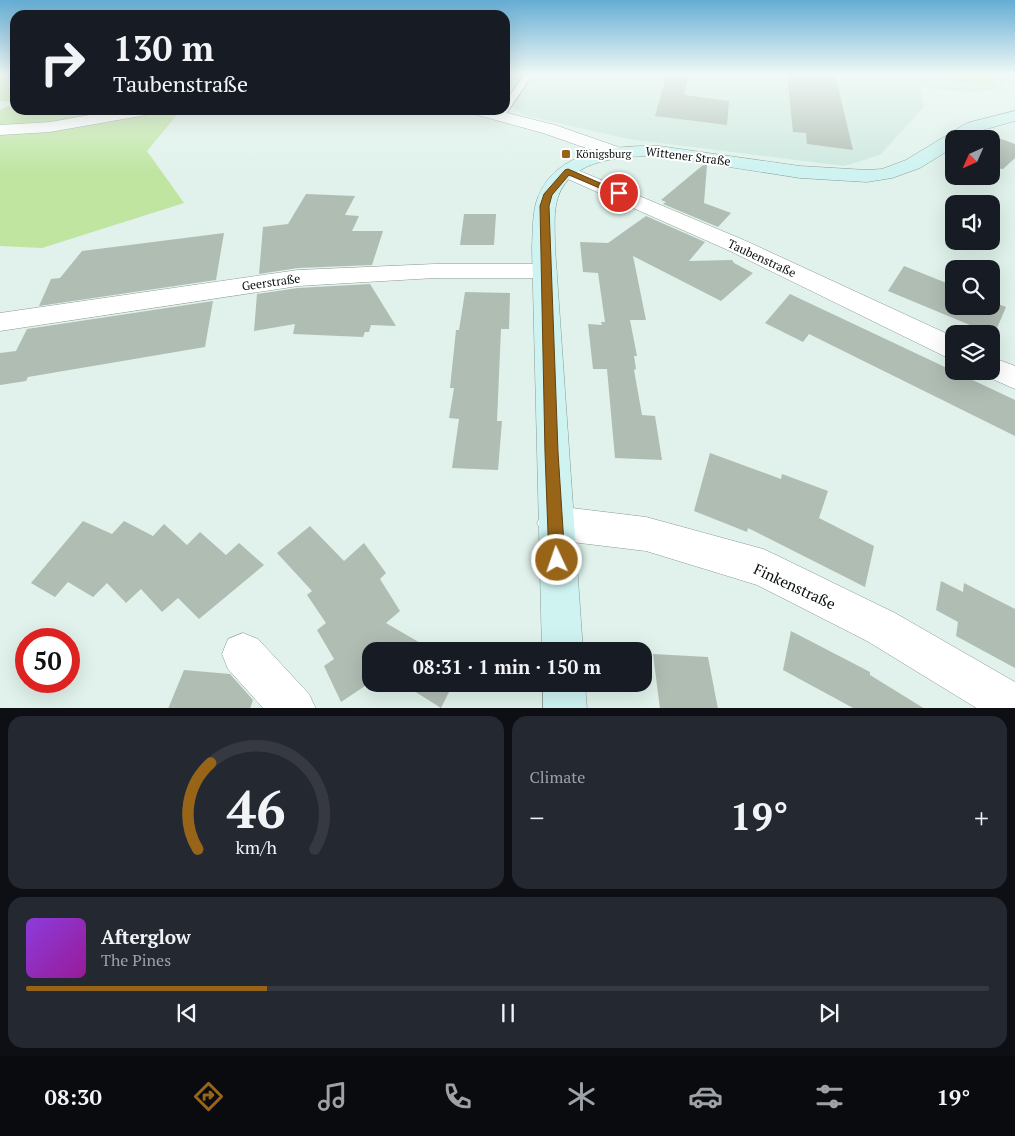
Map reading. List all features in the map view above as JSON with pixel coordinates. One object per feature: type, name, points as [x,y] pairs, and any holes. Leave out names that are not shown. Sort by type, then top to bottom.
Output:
[{"type":"main road","name":"Wittener Straße","points":[[562,642],[545,271],[545,206],[548,194],[568,172],[582,162],[615,152],[636,150],[659,151],[800,172],[867,176],[885,174],[913,164],[972,127],[1015,116]]},
{"type":"main road","points":[[565,692],[566,708]]},
{"type":"street","points":[[0,130],[50,127],[118,115]]},
{"type":"street","points":[[496,115],[549,129],[615,152]]},
{"type":"street","name":"Taubenstraße","points":[[568,172],[738,246],[945,345]]},
{"type":"street","name":"Geerstraße","points":[[0,322],[298,278],[435,270],[545,271]]},
{"type":"street","points":[[1000,371],[1015,378]]},
{"type":"street","name":"Finkenstraße","points":[[555,524],[646,534],[763,568],[881,627],[1015,706]]},
{"type":"street","points":[[243,654],[294,708]]},
{"type":"shaded area","points":[[513,107],[924,107],[880,155],[844,166],[628,139],[523,115]]},
{"type":"green space","points":[[10,107],[10,115],[177,115],[147,151],[184,203],[42,248],[0,246],[0,110]]},
{"type":"building","points":[[658,107],[728,107],[727,125],[655,116]]},
{"type":"building","points":[[790,107],[843,107],[853,150],[807,144],[806,133],[793,132]]},
{"type":"building","points":[[1000,138],[1015,144],[1015,158],[1003,169],[1000,169]]},
{"type":"building","points":[[703,165],[707,165],[704,203],[731,213],[718,227],[663,204],[666,202],[661,200]]},
{"type":"building","points":[[306,194],[355,196],[345,215],[359,216],[352,231],[383,231],[372,265],[298,268],[259,274],[263,227],[288,224]]},
{"type":"building","points":[[464,214],[496,214],[494,245],[460,245]]},
{"type":"building","points":[[646,216],[705,242],[689,261],[732,260],[753,273],[721,301],[633,256],[646,320],[630,320],[637,356],[634,356],[636,369],[634,370],[642,415],[655,416],[662,460],[615,458],[607,369],[593,369],[588,324],[602,325],[601,322],[605,322],[598,273],[583,272],[580,242],[608,243]]},
{"type":"building","points":[[224,233],[216,280],[39,306],[51,279],[60,278],[82,251]]},
{"type":"building","points":[[904,266],[945,282],[945,315],[888,291]]},
{"type":"building","points":[[370,284],[396,326],[371,325],[369,332],[365,332],[363,337],[293,334],[295,324],[254,331],[257,294],[298,288]]},
{"type":"building","points":[[465,292],[510,293],[509,329],[501,329],[497,421],[502,421],[498,470],[452,468],[459,419],[449,418],[454,388],[450,388],[456,330],[459,330]]},
{"type":"building","points":[[790,294],[945,367],[945,380],[973,380],[1015,400],[1015,436],[809,334],[803,342],[765,323]]},
{"type":"building","points":[[213,301],[205,347],[28,377],[26,381],[0,385],[0,353],[16,351],[27,329]]},
{"type":"building","points":[[1000,305],[1006,307],[998,325],[970,325],[946,315],[1000,315]]},
{"type":"building","points":[[710,453],[781,479],[782,474],[828,491],[819,518],[874,546],[865,587],[748,528],[747,532],[694,511]]},
{"type":"building","points":[[83,521],[112,534],[124,521],[153,536],[164,524],[187,545],[200,532],[226,555],[239,543],[264,565],[199,619],[178,598],[162,612],[141,589],[126,603],[107,583],[93,597],[68,582],[55,597],[31,583]]},
{"type":"building","points":[[310,526],[344,561],[364,543],[386,573],[380,579],[400,611],[386,623],[419,642],[362,642],[362,688],[341,702],[324,666],[334,659],[317,630],[326,623],[307,595],[312,591],[277,553]]},
{"type":"building","points":[[941,581],[963,592],[964,583],[1015,609],[1015,668],[956,636],[958,622],[936,610]]},
{"type":"building","points":[[791,631],[870,672],[870,675],[923,708],[853,708],[783,670]]},
{"type":"building","points":[[653,654],[708,657],[718,708],[660,708]]},
{"type":"building","points":[[184,670],[230,674],[253,700],[250,708],[168,708]]},
{"type":"building","points":[[416,692],[449,692],[441,708]]},
{"type":"place","name":"Königsburg","points":[[566,154]]},
{"type":"route","points":[[557,560],[551,452],[545,271],[545,206],[548,194],[554,185],[568,172],[619,193]]}]
